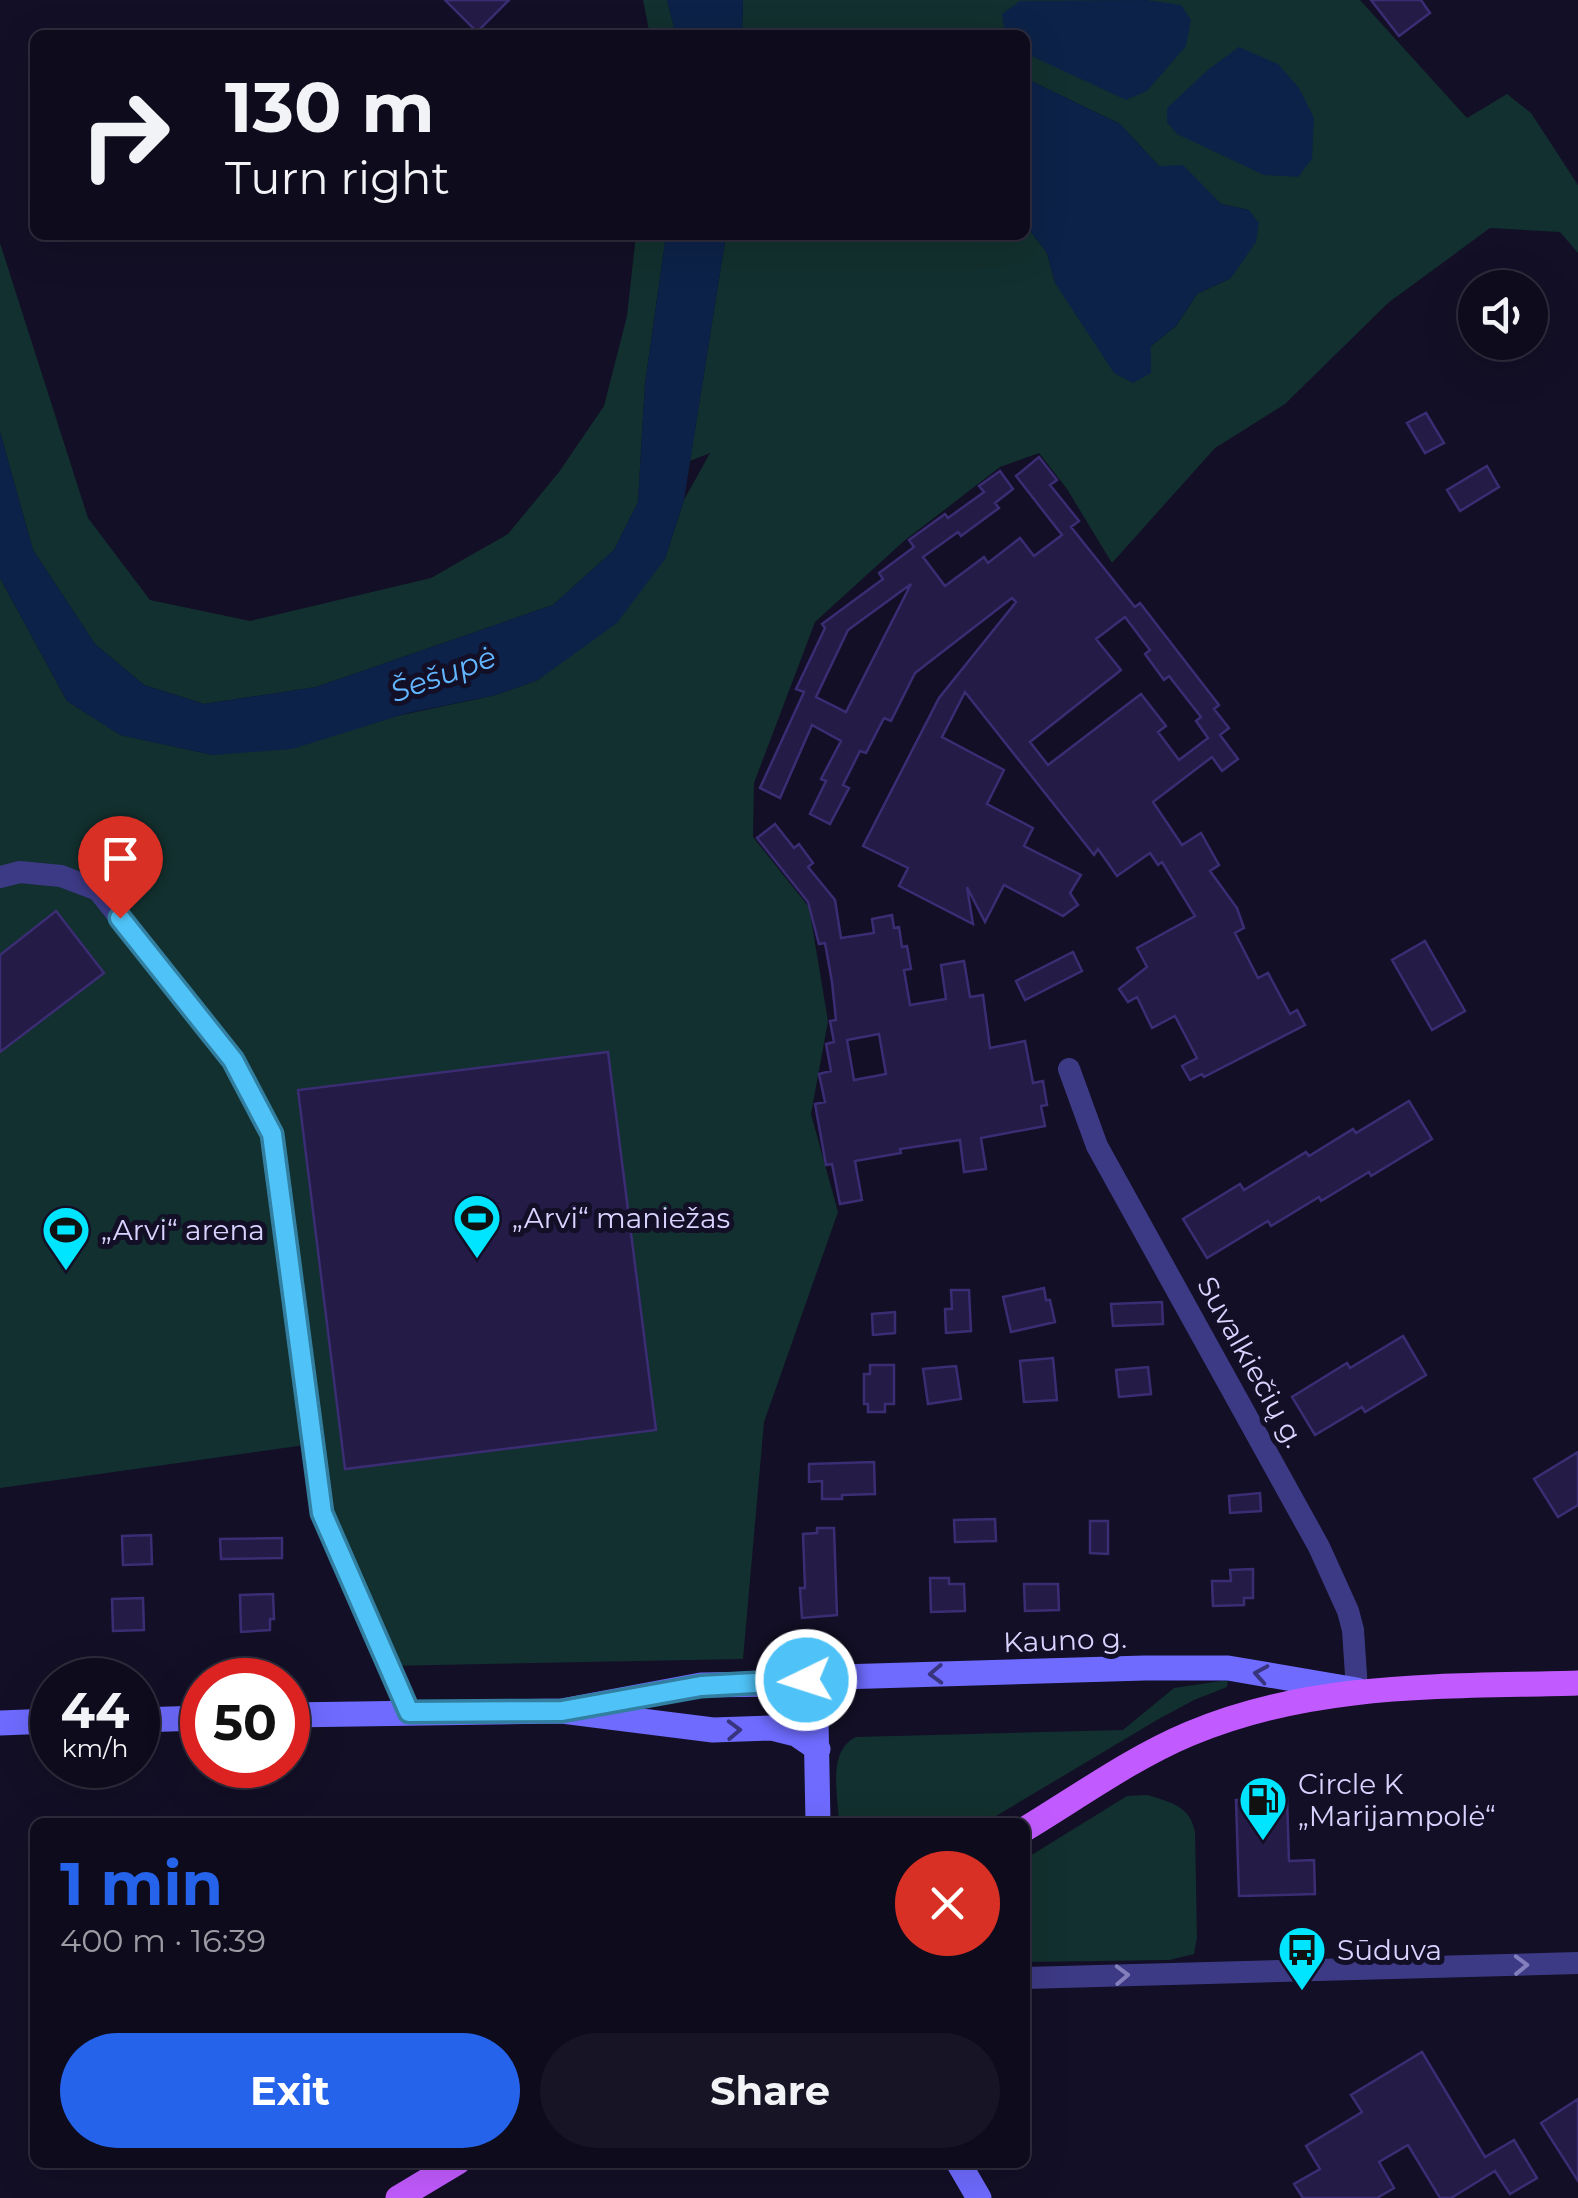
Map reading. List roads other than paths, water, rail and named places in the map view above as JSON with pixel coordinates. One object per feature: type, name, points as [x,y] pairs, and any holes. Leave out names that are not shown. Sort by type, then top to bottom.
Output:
[{"type":"main road","name":"Kauno g.","points":[[562,1711],[701,1686],[839,1677],[1228,1668],[1357,1690]]},
{"type":"main road","points":[[773,1684],[798,1698],[816,1718],[818,1818]]},
{"type":"main road","name":"Kauno g.","points":[[1030,1826],[1186,1734],[1240,1715],[1357,1690],[1578,1684]]},
{"type":"main road","name":"Kauno g.","points":[[310,1715],[562,1711],[713,1730],[772,1728],[796,1734],[818,1749]]},
{"type":"main road","points":[[0,1723],[30,1722]]},
{"type":"main road","points":[[398,2198],[448,2168]]},
{"type":"main road","points":[[962,2168],[979,2198]]},
{"type":"street","points":[[0,877],[20,872],[61,876],[98,890],[233,1060],[272,1134],[322,1513],[409,1712]]},
{"type":"street","name":"Suvalkiečių g.","points":[[1069,1070],[1097,1146],[1319,1547],[1348,1611],[1357,1690]]},
{"type":"street","points":[[1030,1978],[1578,1964]]},
{"type":"water","points":[[667,0],[743,0],[742,30],[675,30]]},
{"type":"water","points":[[1146,0],[1181,5],[1191,20],[1186,46],[1147,91],[1126,100],[1030,55],[1030,30],[1004,30],[1002,14],[1020,1]]},
{"type":"water","points":[[1239,47],[1278,64],[1299,88],[1314,118],[1312,159],[1298,177],[1264,175],[1177,134],[1167,122],[1167,108]]},
{"type":"water","points":[[1030,80],[1120,124],[1159,166],[1183,165],[1221,204],[1249,210],[1259,223],[1256,242],[1231,278],[1197,294],[1176,326],[1151,346],[1151,373],[1133,383],[1114,373],[1055,283],[1047,253],[1030,231]]},
{"type":"water","name":"Šešupė","points":[[665,240],[725,240],[684,500],[665,559],[617,623],[538,680],[496,695],[408,713],[292,749],[213,755],[120,735],[67,701],[0,578],[0,432],[33,550],[95,644],[144,685],[204,704],[316,687],[553,605],[614,550],[638,502],[645,384]]},
{"type":"place","name":"„Arvi“ maniežas","points":[[477,1260]]},
{"type":"place","name":"„Arvi“ arena","points":[[66,1272]]},
{"type":"place","name":"Circle K „Marijampolė“","points":[[1263,1842]]},
{"type":"place","name":"Sūduva","points":[[1302,1992]]}]
